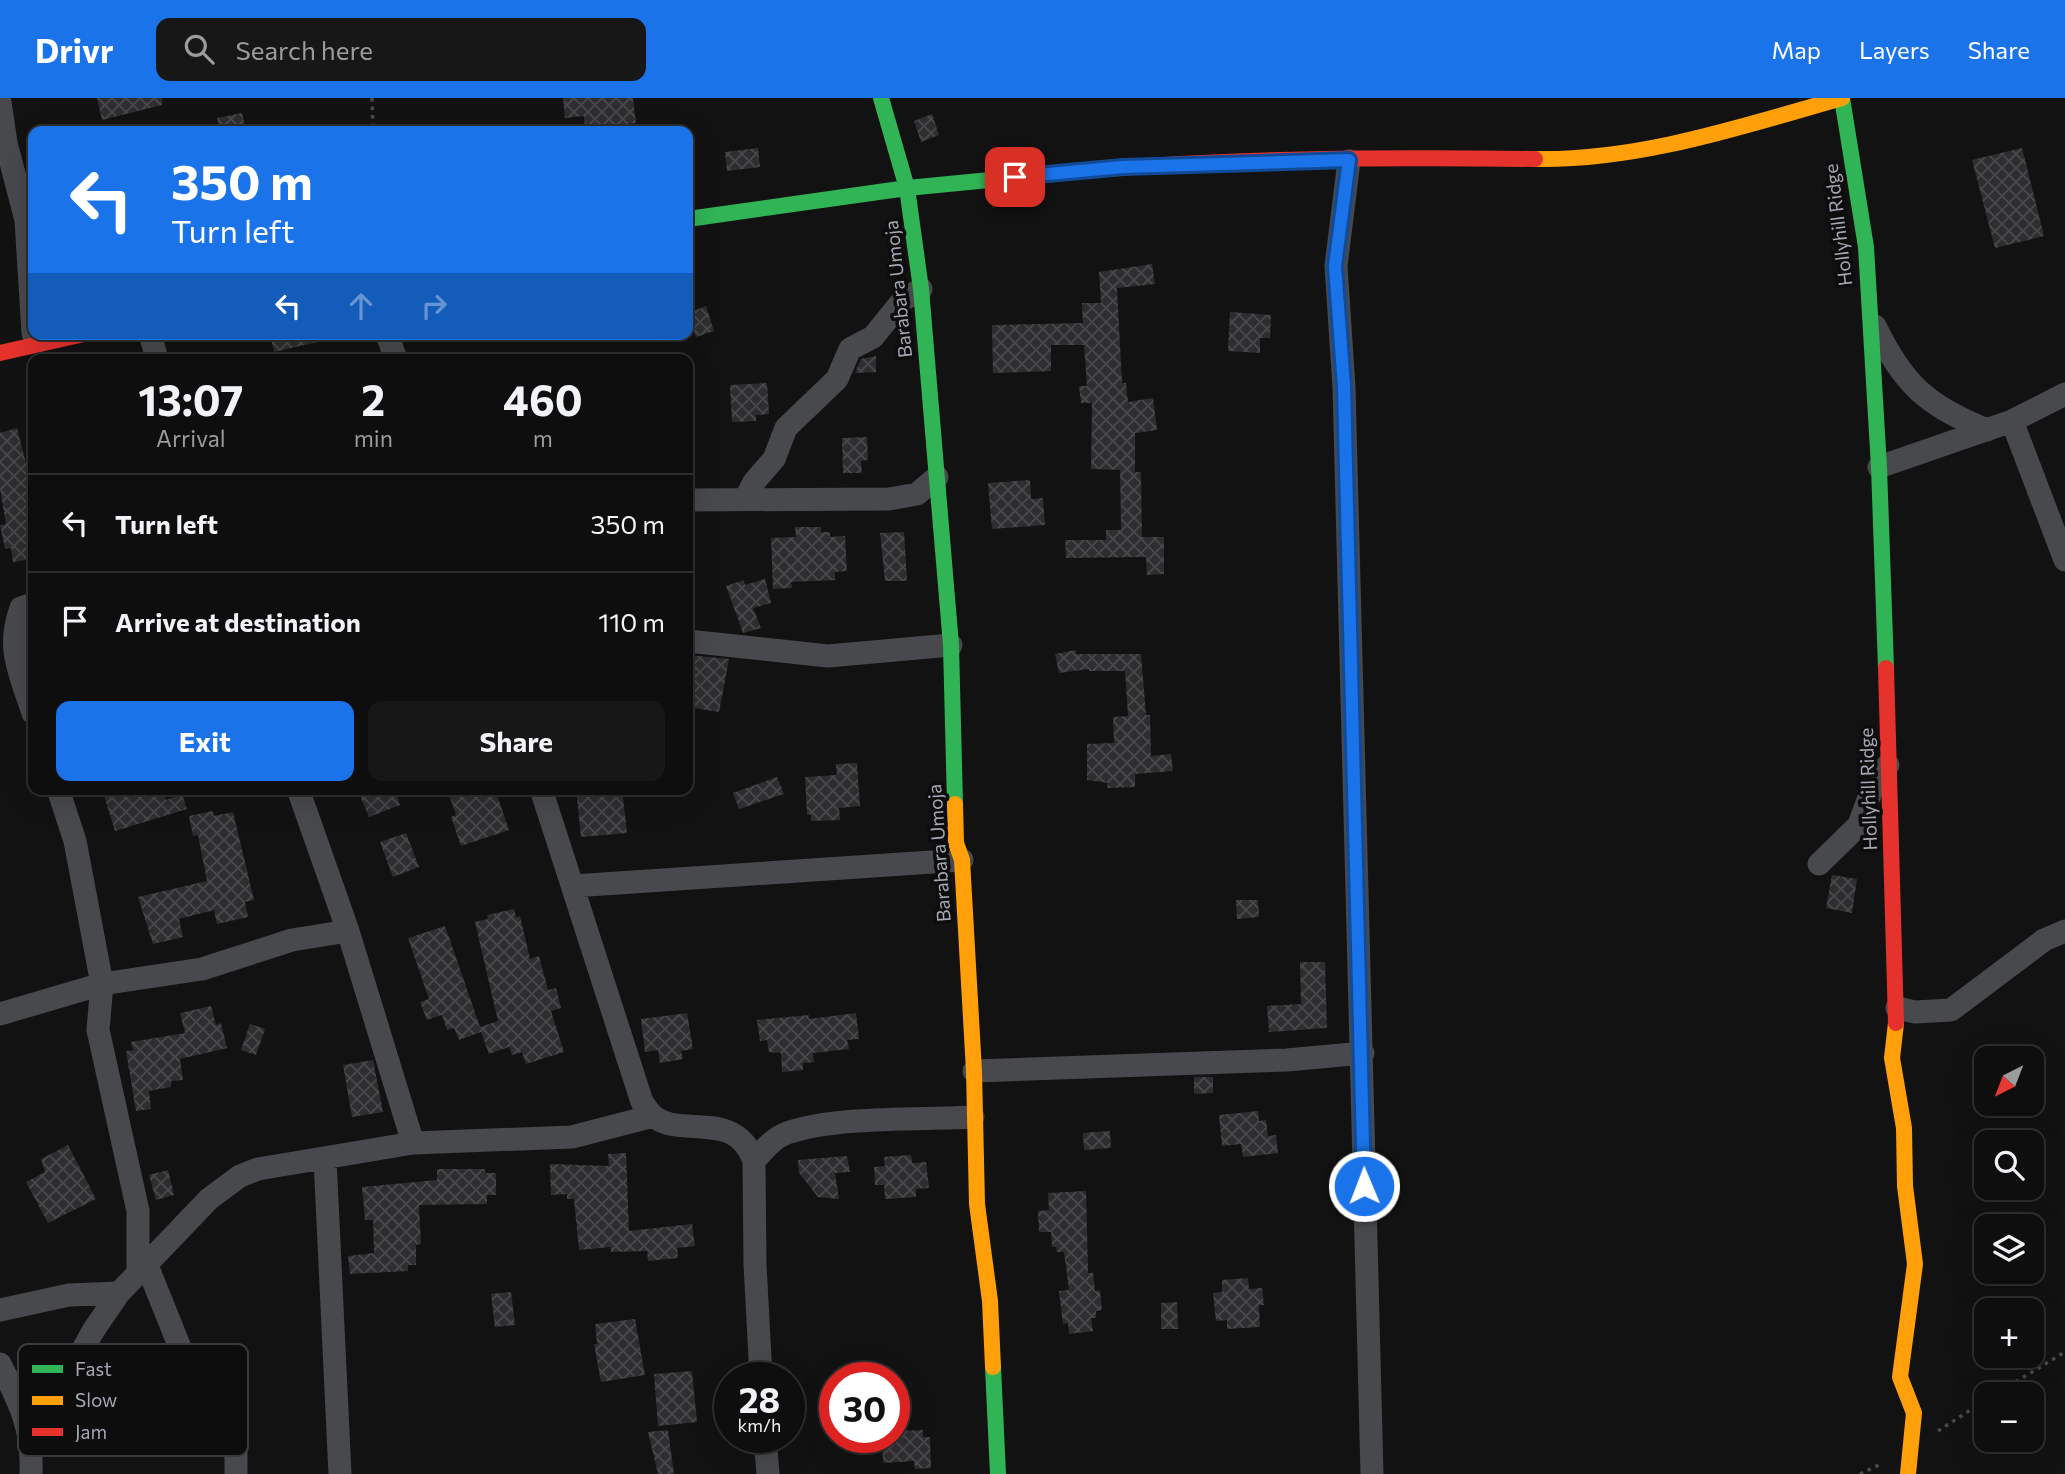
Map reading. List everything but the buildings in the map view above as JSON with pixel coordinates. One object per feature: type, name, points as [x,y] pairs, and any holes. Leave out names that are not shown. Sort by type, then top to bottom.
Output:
[{"type":"street","name":"Barabara Umoja","points":[[881,98],[907,188],[921,289],[937,477],[951,645],[956,843],[962,860],[974,1071],[977,1204],[990,1301],[998,1474]]},
{"type":"street","points":[[693,218],[907,188],[1123,167],[1425,158],[1577,160],[1720,133],[1842,98]]},
{"type":"street","name":"Hollyhill Ridge","points":[[1842,98],[1866,247],[1879,467],[1896,1007],[1892,1058],[1904,1128],[1905,1186],[1915,1264],[1900,1377],[1914,1413],[1908,1474]]},
{"type":"street","points":[[0,102],[6,143],[26,220],[28,250]]},
{"type":"street","points":[[1349,160],[1335,266],[1344,387],[1372,1474]]},
{"type":"street","points":[[746,498],[754,482],[774,459],[786,428],[837,379],[850,349],[873,337],[903,300],[921,289]]},
{"type":"street","points":[[1868,311],[1894,364],[1907,380],[1948,414],[1987,430]]},
{"type":"street","points":[[0,353],[29,340]]},
{"type":"street","points":[[1879,467],[2012,421],[2065,394]]},
{"type":"street","points":[[2012,421],[2065,561]]},
{"type":"street","points":[[693,500],[889,499],[917,494],[937,477]]},
{"type":"street","points":[[18,609],[13,630],[17,662],[28,697]]},
{"type":"street","points":[[693,642],[828,656],[951,645]]},
{"type":"street","points":[[1819,864],[1858,825],[1876,778],[1888,765]]},
{"type":"street","points":[[60,795],[75,841],[102,984],[98,1030],[138,1211],[142,1268],[178,1344]]},
{"type":"street","points":[[300,795],[348,931],[413,1143]]},
{"type":"street","points":[[543,795],[642,1102],[653,1116],[667,1122],[709,1126],[736,1136],[758,1150]]},
{"type":"street","points":[[573,886],[962,860]]},
{"type":"street","points":[[0,1014],[102,984],[202,969],[292,940],[348,931]]},
{"type":"street","points":[[1896,1007],[1915,1012],[1951,1010],[2044,940],[2065,931]]},
{"type":"street","points":[[974,1071],[1287,1060],[1363,1053]]},
{"type":"street","points":[[86,1344],[119,1293],[209,1199],[240,1176],[258,1169],[413,1143],[572,1137],[653,1116]]},
{"type":"street","points":[[758,1150],[786,1133],[838,1124],[973,1116]]},
{"type":"street","points":[[758,1150],[755,1264],[760,1362]]},
{"type":"street","points":[[325,1159],[340,1474]]},
{"type":"street","points":[[0,1310],[69,1295],[119,1293]]},
{"type":"street","points":[[0,1364],[18,1400]]},
{"type":"street","points":[[766,1453],[768,1474]]},
{"type":"street","points":[[31,1474],[32,1456]]},
{"type":"street","points":[[236,1456],[236,1474]]},
{"type":"path","points":[[372,98],[373,126]]},
{"type":"path","points":[[2015,1382],[2065,1352]]},
{"type":"path","points":[[1911,1450],[1974,1408]]},
{"type":"traffic: fast","points":[[881,98],[907,188],[921,289],[951,645],[955,804]]},
{"type":"traffic: fast","points":[[1842,98],[1866,247],[1879,467],[1886,668]]},
{"type":"traffic: fast","points":[[693,218],[907,188],[1051,174]]},
{"type":"traffic: fast","points":[[993,1367],[998,1474]]},
{"type":"traffic: slow","points":[[1535,159],[1574,158],[1652,148],[1729,130],[1842,98]]},
{"type":"traffic: slow","points":[[955,804],[956,843],[962,860],[974,1071],[977,1204],[990,1301],[993,1367]]},
{"type":"traffic: slow","points":[[1896,1023],[1892,1058],[1904,1128],[1905,1186],[1915,1264],[1900,1377],[1914,1413],[1908,1474]]},
{"type":"traffic: jam","points":[[1051,174],[1293,160],[1535,159]]},
{"type":"traffic: jam","points":[[0,353],[57,340]]},
{"type":"traffic: jam","points":[[1886,668],[1896,1023]]},
{"type":"route","points":[[1015,177],[1123,167],[1349,160],[1335,266],[1344,387],[1359,1011],[1363,1053],[1364,1186]]}]
